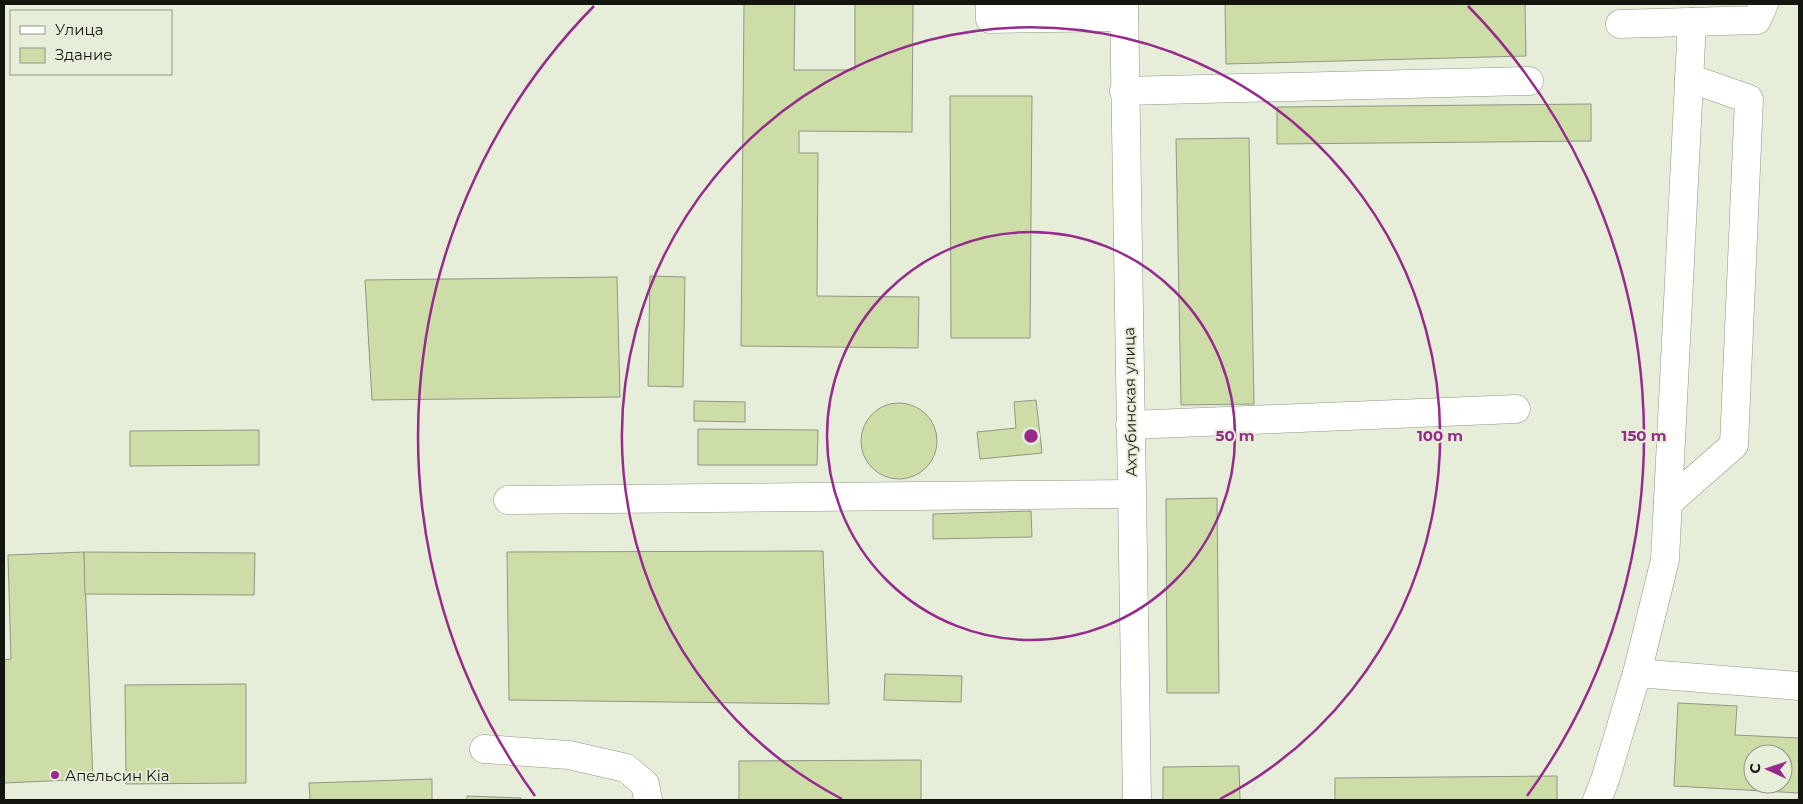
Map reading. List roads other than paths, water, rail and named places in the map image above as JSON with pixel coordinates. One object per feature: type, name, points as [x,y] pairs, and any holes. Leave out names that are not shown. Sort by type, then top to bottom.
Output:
[{"type":"street","points":[[990,4],[990,19],[1124,11]]},
{"type":"street","points":[[1620,24],[1757,20],[1764,4]]},
{"type":"street","name":"Ахтубинская улица","points":[[1124,11],[1136,800]]},
{"type":"street","points":[[1597,800],[1605,780],[1637,673],[1664,560],[1692,22]]},
{"type":"street","points":[[1668,503],[1734,446],[1749,99],[1689,78]]},
{"type":"street","points":[[1124,91],[1529,81]]},
{"type":"street","points":[[1130,425],[1516,409]]},
{"type":"street","points":[[508,500],[1132,494]]},
{"type":"street","points":[[1637,673],[1799,686]]},
{"type":"street","points":[[484,749],[569,755],[626,768],[645,784],[648,800]]},
{"type":"place","name":"Апельсин Kia","points":[[55,775]]}]
